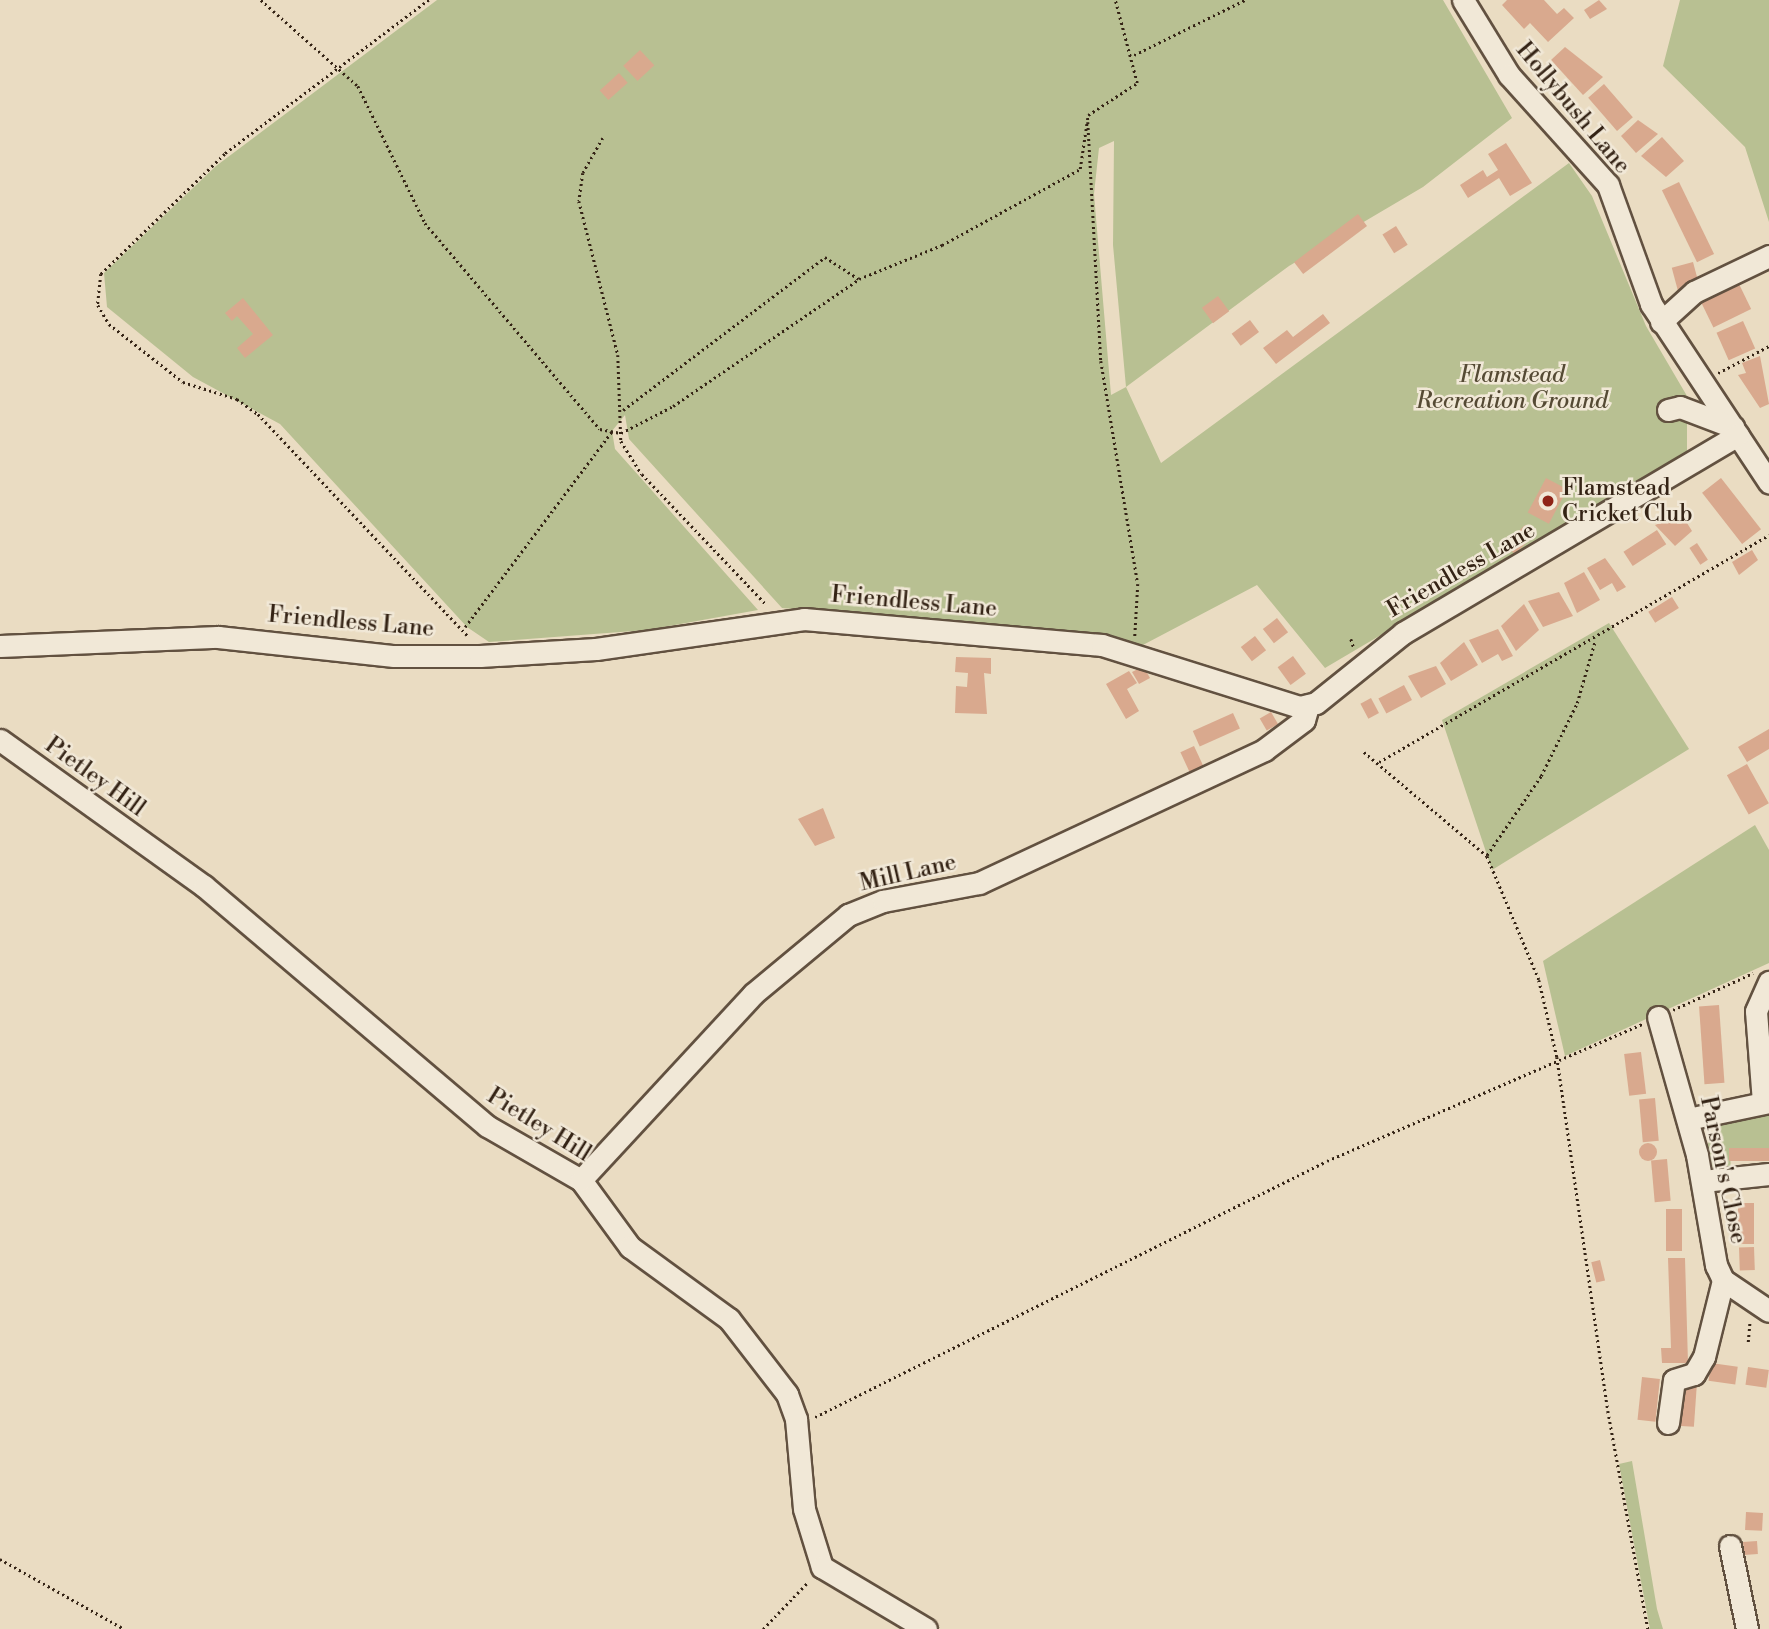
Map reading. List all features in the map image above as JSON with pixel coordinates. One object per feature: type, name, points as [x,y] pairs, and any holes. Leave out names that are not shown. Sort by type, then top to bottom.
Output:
[{"type":"street","name":"Hollybush Lane","points":[[1463,0],[1509,75],[1608,185],[1661,322],[1707,386],[1769,482]]},
{"type":"street","points":[[1661,322],[1694,292],[1769,256]]},
{"type":"street","points":[[1668,410],[1681,407],[1735,431]]},
{"type":"street","name":"Friendless Lane","points":[[0,646],[218,637],[394,656],[480,656],[596,649],[780,619],[1002,635],[1134,654],[1291,707],[1308,706],[1403,633],[1735,431]]},
{"type":"street","name":"Mill Lane","points":[[581,1180],[753,994],[848,915],[883,901],[979,883],[1264,750],[1304,720],[1308,706]]},
{"type":"street","name":"Pietley Hill","points":[[0,740],[204,886],[477,1118],[581,1180],[630,1247],[729,1320],[772,1370],[796,1419],[804,1509],[822,1567]]},
{"type":"street","points":[[1688,1119],[1766,1102],[1756,1011],[1769,982]]},
{"type":"street","name":"Parson's Close","points":[[1658,1017],[1688,1119],[1723,1279],[1769,1311]]},
{"type":"street","points":[[1703,1181],[1769,1174]]},
{"type":"street","points":[[1668,1423],[1674,1380],[1699,1368],[1723,1279]]},
{"type":"street","points":[[1730,1546],[1747,1629]]},
{"type":"street","points":[[822,1567],[926,1629]]},
{"type":"path","points":[[261,0],[358,86],[425,223],[600,429],[621,433],[673,406],[859,278],[942,244],[1080,169],[1088,115],[1137,83],[1134,55],[1115,0]]},
{"type":"path","points":[[429,0],[225,154],[101,274],[98,305],[109,324],[183,382],[237,399],[258,414],[464,628],[480,656]]},
{"type":"path","points":[[1134,55],[1245,0]]},
{"type":"path","points":[[1088,115],[1101,361],[1139,584],[1134,654]]},
{"type":"path","points":[[603,138],[583,173],[579,201],[618,355],[621,433],[642,474],[780,619]]},
{"type":"path","points":[[622,411],[825,257],[859,278]]},
{"type":"path","points":[[1707,386],[1722,367],[1769,346]]},
{"type":"path","points":[[464,628],[612,431]]},
{"type":"path","points":[[1378,762],[1595,641],[1769,535]]},
{"type":"path","points":[[1487,856],[1541,776],[1577,703],[1595,641]]},
{"type":"path","points":[[1364,752],[1487,856],[1539,979],[1557,1057],[1608,1411],[1648,1629]]},
{"type":"path","points":[[796,1419],[816,1416],[1315,1167],[1557,1057]]},
{"type":"path","points":[[0,1559],[124,1629]]},
{"type":"path","points":[[763,1629],[822,1567]]},
{"type":"green space","name":"Flamstead Recreation Ground","points":[[437,0],[1443,0],[1512,118],[1423,187],[1289,266],[1126,387],[1161,463],[1569,163],[1592,196],[1646,326],[1687,396],[1687,454],[1325,668],[1257,585],[1141,646],[1118,637],[782,608],[629,439],[625,415],[612,431],[615,449],[758,610],[647,630],[489,642],[467,627],[280,424],[193,377],[107,307],[104,273],[216,166]],"holes":[[[1114,141],[1113,245],[1126,387],[1111,395],[1094,194],[1099,148]]]},
{"type":"green space","points":[[1680,0],[1769,0],[1769,222],[1745,147],[1663,66]]},
{"type":"green space","points":[[1609,623],[1689,749],[1492,870],[1442,720]]},
{"type":"green space","points":[[1755,825],[1769,850],[1769,963],[1565,1056],[1543,961]]},
{"type":"green space","points":[[1769,1113],[1769,1148],[1730,1153],[1731,1171],[1710,1167],[1706,1147],[1721,1122]]},
{"type":"green space","points":[[1632,1461],[1657,1609],[1663,1629],[1650,1629],[1619,1464]]},
{"type":"building","points":[[1507,0],[1544,0],[1557,14],[1564,8],[1574,18],[1548,42],[1530,23],[1524,29],[1502,5]]},
{"type":"building","points":[[1599,0],[1607,9],[1590,19],[1584,10]]},
{"type":"building","points":[[1565,47],[1603,77],[1583,95],[1551,60]]},
{"type":"building","points":[[640,50],[654,65],[638,81],[623,66]]},
{"type":"building","points":[[619,73],[628,83],[608,100],[600,90]]},
{"type":"building","points":[[1604,84],[1633,117],[1617,131],[1588,98]]},
{"type":"building","points":[[1638,120],[1658,134],[1636,153],[1621,136]]},
{"type":"building","points":[[1662,137],[1684,161],[1666,177],[1641,156]]},
{"type":"building","points":[[1506,143],[1532,183],[1510,196],[1499,178],[1468,198],[1460,185],[1483,170],[1487,177],[1498,170],[1488,154]]},
{"type":"building","points":[[1679,182],[1714,254],[1697,262],[1662,190]]},
{"type":"building","points":[[1358,214],[1367,226],[1303,274],[1294,262]]},
{"type":"building","points":[[1396,226],[1408,245],[1394,253],[1382,234]]},
{"type":"building","points":[[1693,262],[1699,284],[1678,290],[1672,268]]},
{"type":"building","points":[[1738,282],[1751,309],[1713,327],[1700,300]]},
{"type":"building","points":[[1218,296],[1229,311],[1213,323],[1202,308]]},
{"type":"building","points":[[243,298],[273,335],[245,358],[237,348],[253,334],[237,316],[232,321],[225,313]]},
{"type":"building","points":[[1323,314],[1330,323],[1276,364],[1263,348],[1287,330],[1293,337]]},
{"type":"building","points":[[1250,320],[1259,332],[1241,346],[1232,334]]},
{"type":"building","points":[[1743,321],[1755,348],[1729,360],[1717,333]]},
{"type":"building","points":[[1760,356],[1769,404],[1760,408],[1738,375],[1746,373],[1742,363]]},
{"type":"building","name":"Flamstead Cricket Club","points":[[1546,478],[1567,489],[1549,524],[1528,512]]},
{"type":"building","points":[[1721,478],[1761,529],[1742,544],[1702,493]]},
{"type":"building","points":[[1682,515],[1692,531],[1675,546],[1655,525]]},
{"type":"building","points":[[1525,525],[1536,533],[1515,554],[1504,545]]},
{"type":"building","points":[[1657,530],[1666,544],[1633,566],[1623,552]]},
{"type":"building","points":[[1697,543],[1708,560],[1700,565],[1689,548]]},
{"type":"building","points":[[1752,550],[1758,560],[1739,575],[1732,562]]},
{"type":"building","points":[[1605,558],[1626,587],[1617,592],[1612,583],[1600,590],[1587,568]]},
{"type":"building","points":[[1584,572],[1600,600],[1577,613],[1564,583]]},
{"type":"building","points":[[1559,592],[1573,616],[1543,627],[1528,601]]},
{"type":"building","points":[[1672,597],[1679,608],[1655,623],[1648,612]]},
{"type":"building","points":[[1524,604],[1539,630],[1516,651],[1501,626]]},
{"type":"building","points":[[1277,618],[1288,632],[1274,643],[1263,629]]},
{"type":"building","points":[[1498,629],[1513,656],[1502,661],[1498,654],[1482,663],[1469,640]]},
{"type":"building","points":[[1255,636],[1266,650],[1252,661],[1241,647]]},
{"type":"building","points":[[1464,642],[1478,665],[1451,681],[1440,663]]},
{"type":"building","points":[[1293,656],[1306,674],[1291,685],[1278,667]]},
{"type":"building","points":[[956,657],[991,658],[991,674],[984,673],[987,714],[955,713],[956,686],[967,687],[968,673],[955,672]]},
{"type":"building","points":[[1436,666],[1446,684],[1421,698],[1408,676]]},
{"type":"building","points":[[1138,669],[1146,671],[1150,678],[1139,684],[1132,672]]},
{"type":"building","points":[[1129,671],[1137,683],[1127,689],[1139,711],[1126,719],[1106,684]]},
{"type":"building","points":[[1404,685],[1412,700],[1386,714],[1378,699]]},
{"type":"building","points":[[1371,698],[1379,713],[1368,719],[1360,704]]},
{"type":"building","points":[[1271,712],[1278,724],[1267,731],[1260,718]]},
{"type":"building","points":[[1233,713],[1240,729],[1200,746],[1193,731]]},
{"type":"building","points":[[1769,729],[1769,749],[1747,762],[1738,747]]},
{"type":"building","points":[[1194,746],[1204,767],[1190,773],[1180,752]]},
{"type":"building","points":[[1747,764],[1769,803],[1749,815],[1727,775]]},
{"type":"building","points":[[823,808],[835,838],[815,846],[798,819]]},
{"type":"building","points":[[1719,1005],[1724,1083],[1704,1084],[1699,1006]]},
{"type":"building","points":[[1641,1052],[1646,1094],[1629,1096],[1624,1054]]},
{"type":"building","points":[[1655,1098],[1659,1141],[1643,1142],[1639,1099]]},
{"type":"building","points":[[1648,1143],[1654,1146],[1657,1152],[1654,1158],[1648,1161],[1642,1158],[1639,1152],[1642,1146]]},
{"type":"building","points":[[1729,1148],[1769,1148],[1769,1161],[1729,1161]]},
{"type":"building","points":[[1667,1159],[1671,1201],[1655,1202],[1651,1160]]},
{"type":"building","points":[[1738,1203],[1754,1203],[1754,1244],[1738,1244]]},
{"type":"building","points":[[1666,1209],[1682,1209],[1682,1251],[1666,1251]]},
{"type":"building","points":[[1754,1247],[1755,1270],[1740,1271],[1739,1248]]},
{"type":"building","points":[[1668,1258],[1685,1258],[1688,1363],[1662,1363],[1661,1348],[1671,1348]]},
{"type":"building","points":[[1600,1260],[1605,1280],[1596,1283],[1591,1262]]},
{"type":"building","points":[[1711,1363],[1738,1367],[1735,1385],[1708,1381]]},
{"type":"building","points":[[1748,1367],[1769,1370],[1766,1388],[1745,1385]]},
{"type":"building","points":[[1642,1377],[1660,1379],[1655,1422],[1638,1420]]},
{"type":"building","points":[[1684,1382],[1697,1383],[1694,1427],[1681,1426]]},
{"type":"building","points":[[1746,1512],[1763,1513],[1762,1531],[1745,1530]]},
{"type":"building","points":[[1757,1541],[1758,1554],[1744,1555],[1743,1542]]},
{"type":"place","name":"Flamstead Cricket Club","points":[[1548,501]]}]
